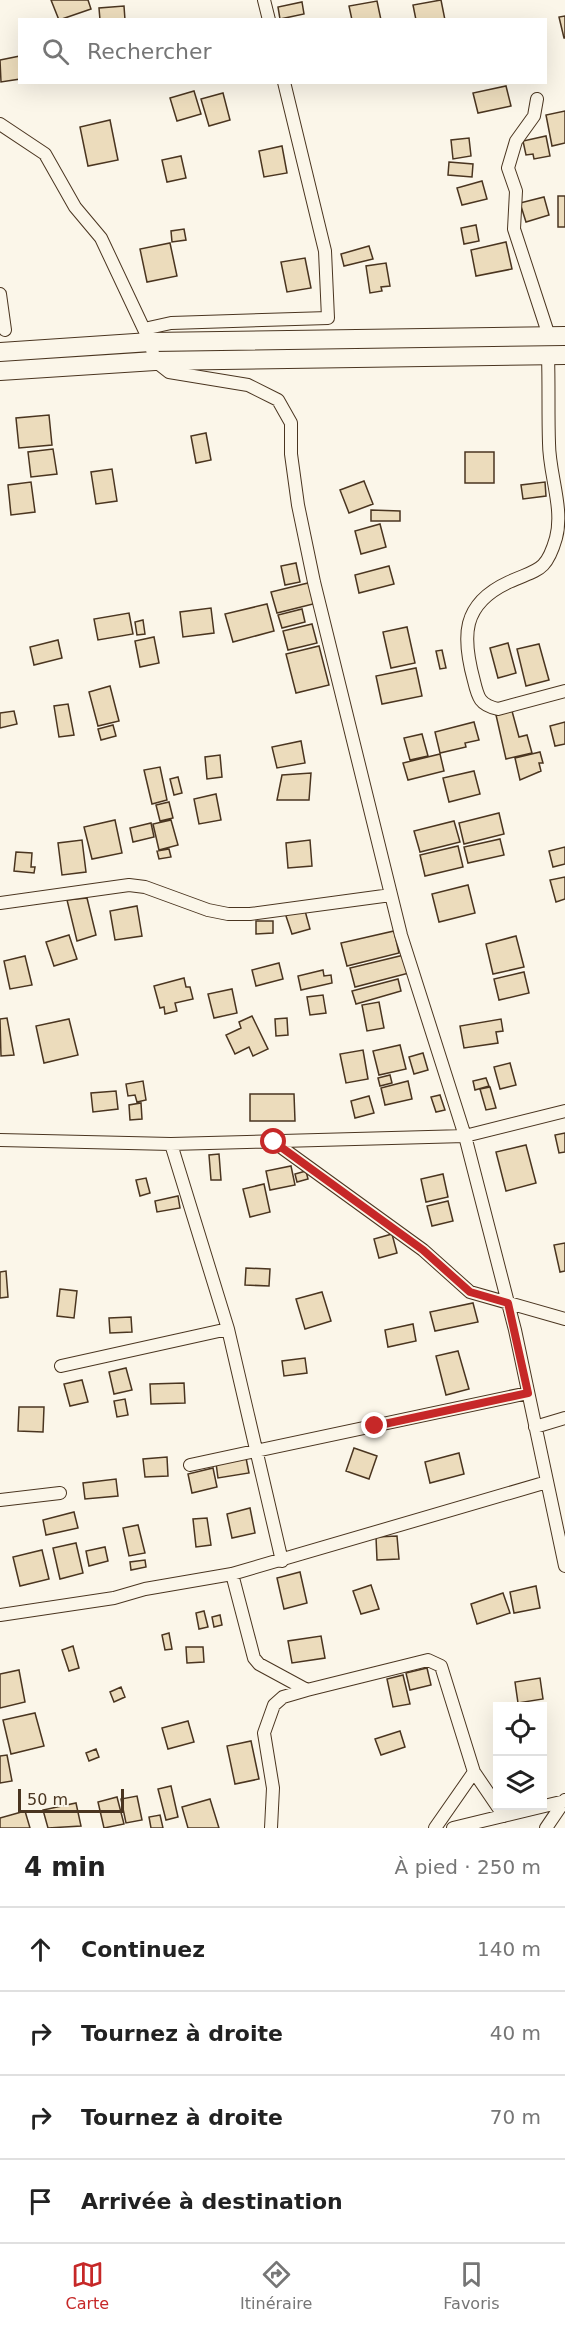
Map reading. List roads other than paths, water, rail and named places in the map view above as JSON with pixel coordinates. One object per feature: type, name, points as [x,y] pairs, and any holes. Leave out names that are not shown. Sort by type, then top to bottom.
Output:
[{"type":"main road","points":[[0,352],[147,335],[327,339],[557,336]]},
{"type":"main road","points":[[0,371],[155,361],[556,356]]},
{"type":"street","points":[[264,0],[268,18]]},
{"type":"street","points":[[284,84],[325,251],[327,339]]},
{"type":"street","points":[[537,99],[534,116],[516,141],[508,168],[516,191],[514,230],[557,336]]},
{"type":"street","points":[[0,124],[45,153],[75,207],[101,238],[147,335],[155,361],[169,372],[248,385],[279,400],[291,423],[291,454],[298,505],[314,582],[391,895],[465,1136],[508,1303],[565,1566]]},
{"type":"street","points":[[0,294],[5,330]]},
{"type":"street","points":[[147,335],[171,323],[328,318]]},
{"type":"street","points":[[556,356],[549,442],[558,517],[551,554],[543,566],[532,574],[510,581],[489,593],[473,611],[466,631],[466,650],[478,699],[487,706],[498,709],[565,691]]},
{"type":"street","points":[[0,903],[129,885],[145,887],[208,910],[250,914],[391,895]]},
{"type":"street","points":[[0,1140],[171,1144],[465,1136],[565,1111]]},
{"type":"street","points":[[274,1142],[423,1250],[470,1292],[565,1318]]},
{"type":"street","points":[[171,1144],[228,1329],[282,1561]]},
{"type":"street","points":[[61,1366],[228,1329]]},
{"type":"street","points":[[190,1466],[528,1393]]},
{"type":"street","points":[[535,1427],[565,1418]]},
{"type":"street","points":[[0,1615],[114,1598],[145,1589],[232,1574],[547,1482]]},
{"type":"street","points":[[0,1500],[60,1493]]},
{"type":"street","points":[[232,1574],[254,1658],[259,1665],[307,1690]]},
{"type":"street","points":[[271,1828],[273,1788],[264,1733],[274,1705],[283,1697],[428,1660],[436,1661],[441,1666],[474,1772],[504,1816]]},
{"type":"street","points":[[435,1828],[474,1772]]},
{"type":"street","points":[[453,1828],[565,1801]]},
{"type":"street","points":[[546,1828],[565,1801]]}]
